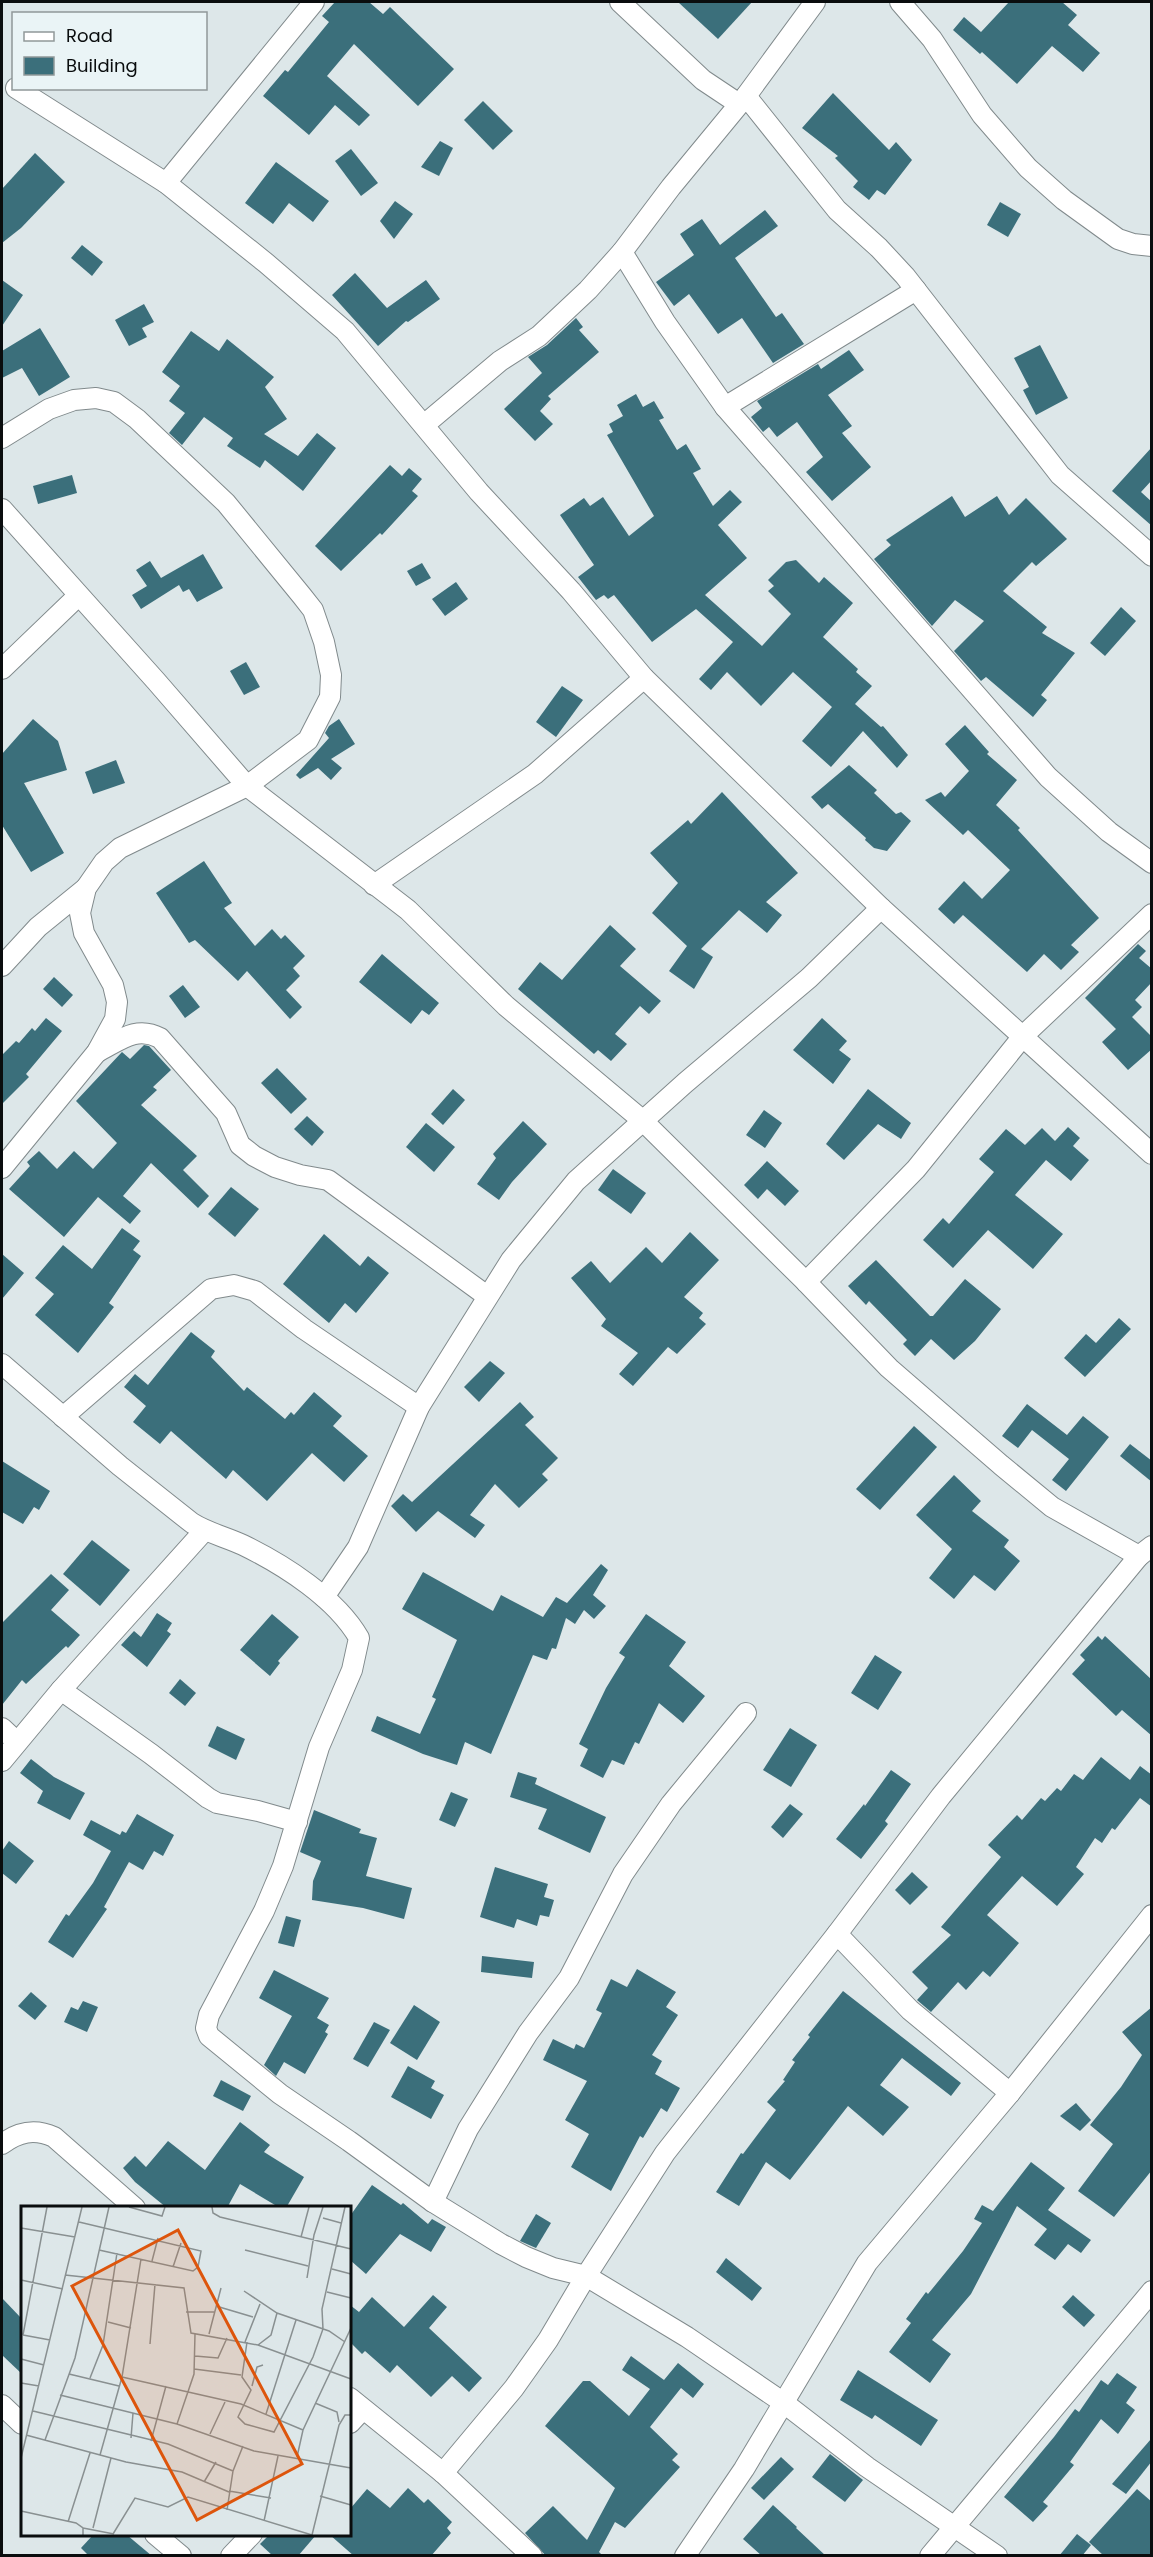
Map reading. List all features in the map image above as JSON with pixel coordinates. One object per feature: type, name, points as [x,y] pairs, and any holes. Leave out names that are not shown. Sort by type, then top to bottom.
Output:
[{"type":"street","points":[[166,183],[314,2]]},
{"type":"street","points":[[620,2],[703,80],[742,100],[837,210],[879,248],[916,290],[1060,474],[1152,556]]},
{"type":"street","points":[[424,425],[500,361],[539,336],[588,290],[622,252],[671,187],[742,100],[815,2]]},
{"type":"street","points":[[900,2],[932,39],[982,115],[1028,168],[1064,200],[1118,239],[1133,244],[1152,246]]},
{"type":"street","points":[[13,90],[166,183],[266,263],[345,331],[479,492],[571,591],[644,678],[881,908],[1024,1035],[1152,1154]]},
{"type":"street","points":[[622,252],[665,322],[725,407],[1048,777],[1109,832],[1152,863]]},
{"type":"street","points":[[725,407],[916,290]]},
{"type":"street","points":[[2,438],[49,409],[74,400],[96,398],[114,402],[137,419],[226,503],[313,610],[324,642],[331,675],[330,697],[321,719],[308,740],[247,786],[120,848],[104,862],[86,888],[38,927],[2,966]]},
{"type":"street","points":[[2,509],[247,786],[408,910],[506,1006],[642,1120],[806,1282],[889,1368],[1027,1486],[1052,1507],[1145,1551],[941,1796],[837,1934],[665,2153],[548,2340],[514,2388],[443,2473]]},
{"type":"street","points":[[2,669],[78,596]]},
{"type":"street","points":[[374,885],[535,774],[644,678]]},
{"type":"street","points":[[2,1168],[97,1052],[115,1019],[117,1002],[108,973],[84,933],[80,913],[86,888]]},
{"type":"street","points":[[324,1596],[358,1547],[419,1407],[511,1260],[576,1181],[642,1120],[809,978],[881,908]]},
{"type":"street","points":[[806,1282],[916,1169],[1024,1035],[1152,914]]},
{"type":"street","points":[[97,1052],[141,1032],[149,1032],[160,1038],[226,1113],[240,1145],[254,1156],[283,1170],[328,1180],[487,1296]]},
{"type":"street","points":[[63,1417],[211,1289],[234,1285],[255,1291],[304,1329],[419,1407]]},
{"type":"street","points":[[2,1365],[120,1466],[204,1531],[244,1545],[324,1596],[350,1623],[359,1638],[358,1653],[319,1747],[297,1822],[264,1911],[208,2015],[206,2028],[209,2036],[280,2094],[349,2140],[433,2202],[526,2257],[553,2268],[586,2276],[687,2337],[784,2403],[867,2467],[997,2556]]},
{"type":"street","points":[[2,1761],[61,1690],[204,1531]]},
{"type":"street","points":[[61,1690],[208,1798],[217,1803],[297,1822]]},
{"type":"street","points":[[433,2202],[468,2129],[528,2033],[569,1978],[623,1875],[670,1804],[746,1713]]},
{"type":"street","points":[[2,1728],[17,1742]]},
{"type":"street","points":[[685,2556],[744,2469],[867,2263],[1010,2093],[1152,1915]]},
{"type":"street","points":[[837,1934],[910,2010],[1010,2093]]},
{"type":"street","points":[[2,2144],[24,2132],[46,2133],[54,2137],[133,2206]]},
{"type":"street","points":[[930,2556],[1152,2291]]},
{"type":"street","points":[[2,2405],[21,2423]]},
{"type":"street","points":[[354,2410],[443,2473],[532,2556]]},
{"type":"street","points":[[156,2536],[181,2556]]},
{"type":"street","points":[[231,2556],[251,2536]]},
{"type":"building","points":[[335,2],[369,2],[383,14],[390,7],[454,69],[418,106],[354,44],[327,76],[370,115],[359,126],[335,105],[309,135],[263,96],[285,70],[288,72],[329,22],[322,16]]},
{"type":"building","points":[[678,2],[752,2],[718,39]]},
{"type":"building","points":[[1009,2],[1062,2],[1077,15],[1068,25],[1100,53],[1083,72],[1052,46],[1017,84],[982,52],[980,54],[953,30],[964,17],[981,32]]},
{"type":"building","points":[[833,93],[889,150],[896,142],[912,160],[885,195],[877,190],[869,200],[853,187],[858,181],[835,158],[838,156],[802,128]]},
{"type":"building","points":[[483,101],[513,131],[493,150],[464,120]]},
{"type":"building","points":[[440,141],[453,148],[439,176],[421,167]]},
{"type":"building","points":[[351,149],[378,183],[361,196],[335,161]]},
{"type":"building","points":[[35,153],[65,182],[21,228],[2,243],[2,189]]},
{"type":"building","points":[[276,162],[329,201],[313,222],[289,203],[273,224],[245,203]]},
{"type":"building","points":[[395,201],[413,214],[394,239],[380,221]]},
{"type":"building","points":[[1000,202],[1021,214],[1008,237],[987,225]]},
{"type":"building","points":[[765,210],[778,226],[735,258],[776,317],[782,313],[804,344],[773,363],[742,318],[718,334],[689,294],[674,306],[656,282],[694,255],[680,234],[702,219],[720,245]]},
{"type":"building","points":[[82,245],[103,262],[92,276],[71,258]]},
{"type":"building","points":[[355,273],[387,308],[426,280],[440,299],[408,322],[406,321],[378,346],[332,295]]},
{"type":"building","points":[[2,280],[23,295],[2,326]]},
{"type":"building","points":[[144,304],[154,322],[142,328],[147,337],[129,346],[115,320]]},
{"type":"building","points":[[576,318],[583,327],[579,330],[599,352],[548,396],[551,399],[540,411],[553,424],[535,441],[504,409],[542,373],[528,357],[547,345]]},
{"type":"building","points":[[40,328],[70,377],[39,396],[22,368],[2,378],[2,351]]},
{"type":"building","points":[[191,331],[219,351],[227,339],[274,377],[265,387],[287,419],[264,434],[298,456],[317,433],[336,448],[303,491],[265,460],[260,468],[227,446],[233,438],[204,417],[182,445],[169,433],[185,413],[169,401],[180,386],[162,372]]},
{"type":"building","points":[[1040,345],[1068,398],[1036,415],[1023,390],[1029,387],[1014,358]]},
{"type":"building","points":[[849,350],[864,370],[828,395],[852,426],[842,433],[871,467],[832,501],[806,472],[823,457],[797,422],[777,437],[769,427],[763,432],[751,417],[762,408],[757,401],[818,364],[821,369]]},
{"type":"building","points":[[636,394],[643,407],[654,401],[664,418],[659,420],[677,450],[686,444],[701,469],[693,473],[713,506],[730,490],[742,502],[718,525],[747,558],[705,595],[762,646],[791,614],[768,591],[774,586],[768,580],[786,562],[796,560],[819,583],[824,577],[853,603],[823,637],[858,669],[856,672],[872,686],[855,704],[881,727],[883,726],[908,755],[897,768],[863,731],[831,767],[802,741],[832,707],[793,672],[761,706],[727,672],[711,690],[699,679],[733,642],[696,609],[652,642],[614,595],[608,599],[604,595],[596,600],[578,577],[594,565],[560,515],[584,498],[590,506],[603,497],[629,536],[654,516],[607,435],[613,432],[609,424],[623,416],[617,405]]},
{"type":"building","points":[[1152,447],[1152,480],[1141,492],[1152,502],[1152,526],[1112,491]]},
{"type":"building","points":[[390,465],[402,476],[409,468],[422,479],[412,491],[418,496],[382,535],[380,533],[341,571],[315,546]]},
{"type":"building","points":[[72,475],[77,493],[38,504],[33,486]]},
{"type":"building","points":[[952,496],[965,517],[997,496],[1009,515],[1026,498],[1067,539],[1036,566],[1032,562],[1003,591],[1047,627],[1042,633],[1075,653],[1041,695],[1047,700],[1033,717],[986,677],[981,681],[954,651],[984,621],[955,600],[932,626],[874,559],[891,545],[886,540]]},
{"type":"building","points":[[203,554],[223,588],[197,602],[189,589],[183,592],[179,585],[141,609],[132,595],[147,586],[136,570],[150,561],[161,578]]},
{"type":"building","points":[[422,563],[431,578],[416,586],[407,571]]},
{"type":"building","points":[[456,582],[468,599],[445,616],[432,599]]},
{"type":"building","points":[[1121,607],[1136,621],[1105,656],[1090,643]]},
{"type":"building","points":[[246,662],[260,687],[244,695],[230,671]]},
{"type":"building","points":[[562,686],[583,700],[556,737],[536,722]]},
{"type":"building","points":[[33,719],[58,741],[67,770],[24,783],[64,853],[31,872],[2,825],[2,754]]},
{"type":"building","points":[[339,719],[355,744],[331,759],[342,768],[331,780],[318,768],[300,779],[296,775],[329,738],[325,733],[329,726]]},
{"type":"building","points":[[965,725],[989,752],[987,754],[1017,780],[996,805],[1020,828],[1018,830],[1099,918],[1071,945],[1079,952],[1061,970],[1044,954],[1027,972],[963,915],[954,924],[938,909],[964,881],[982,899],[1010,870],[968,830],[963,835],[925,800],[941,792],[945,797],[969,771],[945,744]]},
{"type":"building","points":[[116,760],[125,783],[93,794],[85,772]]},
{"type":"building","points":[[849,765],[877,790],[874,793],[896,814],[901,812],[911,821],[887,851],[874,848],[828,804],[822,809],[811,797]]},
{"type":"building","points":[[722,792],[798,873],[766,902],[782,915],[767,933],[739,910],[701,949],[713,957],[694,989],[669,971],[687,946],[652,913],[678,883],[650,853],[688,820],[691,824]]},
{"type":"building","points":[[204,861],[232,903],[224,908],[255,946],[272,929],[281,939],[285,935],[305,956],[293,968],[300,976],[286,990],[302,1007],[290,1019],[247,971],[238,981],[195,940],[189,943],[156,893]]},
{"type":"building","points":[[610,925],[636,949],[620,966],[661,1001],[649,1014],[640,1006],[615,1034],[627,1044],[611,1061],[598,1050],[594,1054],[518,989],[540,962],[562,980]]},
{"type":"building","points":[[1138,944],[1146,951],[1139,958],[1152,969],[1152,982],[1135,1000],[1142,1007],[1132,1017],[1152,1037],[1152,1049],[1128,1070],[1102,1042],[1116,1029],[1085,998]]},
{"type":"building","points":[[382,954],[439,1003],[429,1015],[422,1010],[411,1024],[359,982]]},
{"type":"building","points":[[54,977],[73,995],[62,1007],[43,989]]},
{"type":"building","points":[[183,985],[200,1007],[185,1018],[169,996]]},
{"type":"building","points":[[46,1018],[62,1031],[26,1074],[29,1077],[2,1104],[2,1055],[16,1041],[19,1043],[32,1028],[35,1031]]},
{"type":"building","points":[[822,1018],[847,1041],[839,1050],[851,1059],[833,1084],[793,1050]]},
{"type":"building","points":[[144,1045],[149,1046],[171,1070],[153,1087],[157,1090],[141,1105],[197,1156],[183,1170],[209,1196],[198,1208],[151,1163],[123,1196],[141,1211],[130,1224],[98,1197],[64,1237],[9,1189],[30,1166],[27,1162],[39,1151],[57,1169],[74,1151],[93,1169],[117,1143],[76,1101],[122,1052],[130,1059]]},
{"type":"building","points":[[277,1068],[307,1099],[291,1114],[261,1083]]},
{"type":"building","points":[[453,1089],[465,1100],[443,1125],[431,1114]]},
{"type":"building","points":[[868,1089],[911,1123],[901,1139],[878,1124],[844,1160],[826,1144]]},
{"type":"building","points":[[764,1110],[782,1123],[765,1148],[746,1135]]},
{"type":"building","points":[[307,1116],[324,1132],[312,1146],[294,1129]]},
{"type":"building","points":[[523,1121],[547,1144],[512,1182],[499,1200],[477,1184],[496,1158],[493,1154]]},
{"type":"building","points":[[426,1123],[455,1147],[434,1172],[406,1147]]},
{"type":"building","points":[[1068,1127],[1080,1138],[1073,1146],[1089,1160],[1071,1181],[1046,1160],[1015,1195],[1063,1234],[1033,1269],[988,1230],[953,1268],[923,1240],[943,1218],[949,1224],[994,1172],[979,1159],[1006,1129],[1025,1145],[1042,1128],[1055,1141]]},
{"type":"building","points":[[767,1161],[799,1191],[785,1206],[767,1189],[758,1199],[744,1185]]},
{"type":"building","points":[[613,1169],[646,1193],[631,1214],[598,1190]]},
{"type":"building","points":[[231,1187],[259,1209],[235,1237],[208,1214]]},
{"type":"building","points":[[122,1228],[140,1241],[133,1250],[141,1256],[109,1303],[114,1307],[78,1353],[35,1315],[54,1294],[35,1278],[63,1245],[92,1269]]},
{"type":"building","points":[[690,1232],[719,1260],[684,1297],[703,1313],[699,1318],[706,1324],[677,1354],[668,1347],[633,1386],[619,1374],[638,1353],[601,1326],[606,1319],[571,1278],[591,1261],[610,1283],[646,1247],[662,1263]]},
{"type":"building","points":[[324,1234],[360,1266],[368,1256],[389,1273],[356,1313],[345,1303],[329,1323],[283,1284]]},
{"type":"building","points":[[2,1254],[24,1273],[2,1299]]},
{"type":"building","points":[[876,1260],[930,1316],[933,1316],[965,1279],[1001,1309],[975,1341],[954,1360],[931,1339],[915,1356],[903,1344],[907,1340],[869,1301],[866,1305],[848,1286]]},
{"type":"building","points":[[1119,1318],[1131,1329],[1085,1377],[1064,1358],[1086,1334],[1096,1343]]},
{"type":"building","points":[[191,1332],[215,1351],[211,1357],[244,1391],[247,1387],[285,1419],[291,1412],[294,1415],[314,1392],[342,1416],[333,1426],[368,1456],[344,1482],[312,1453],[267,1501],[233,1470],[226,1479],[171,1431],[160,1444],[133,1422],[146,1406],[124,1387],[135,1374],[148,1385]]},
{"type":"building","points":[[490,1361],[505,1373],[479,1402],[464,1387]]},
{"type":"building","points":[[520,1402],[534,1417],[525,1425],[558,1458],[542,1474],[548,1480],[519,1508],[495,1484],[470,1515],[485,1525],[475,1538],[438,1511],[416,1532],[391,1506],[403,1494],[412,1502]]},
{"type":"building","points":[[1027,1404],[1067,1435],[1083,1416],[1109,1437],[1066,1491],[1052,1480],[1069,1459],[1032,1430],[1018,1448],[1002,1436]]},
{"type":"building","points":[[914,1426],[937,1447],[880,1510],[856,1489]]},
{"type":"building","points":[[1130,1444],[1152,1461],[1152,1482],[1120,1456]]},
{"type":"building","points":[[2,1461],[50,1491],[39,1510],[34,1507],[23,1524],[2,1512]]},
{"type":"building","points":[[954,1475],[981,1501],[972,1511],[1009,1540],[1004,1547],[1020,1561],[995,1591],[974,1575],[954,1599],[929,1578],[952,1549],[916,1515]]},
{"type":"building","points":[[92,1540],[130,1570],[100,1606],[63,1574]]},
{"type":"building","points":[[601,1564],[608,1570],[593,1595],[606,1606],[594,1619],[584,1610],[575,1624],[566,1618],[556,1649],[552,1648],[547,1660],[533,1655],[491,1754],[465,1742],[457,1765],[423,1754],[371,1731],[377,1716],[420,1734],[436,1699],[432,1697],[457,1640],[402,1609],[423,1572],[493,1611],[501,1595],[543,1617],[556,1597],[567,1603]]},
{"type":"building","points":[[51,1574],[69,1590],[51,1610],[80,1635],[26,1684],[22,1680],[2,1705],[2,1623]]},
{"type":"building","points":[[157,1613],[172,1623],[167,1631],[171,1634],[147,1667],[121,1645],[134,1631],[141,1637]]},
{"type":"building","points":[[272,1614],[299,1637],[278,1661],[280,1663],[270,1676],[240,1650]]},
{"type":"building","points":[[646,1614],[686,1642],[669,1666],[705,1696],[683,1723],[659,1703],[639,1744],[635,1742],[624,1765],[612,1760],[603,1778],[580,1766],[588,1749],[579,1744],[606,1688],[625,1657],[619,1653]]},
{"type":"building","points":[[1098,1636],[1102,1640],[1105,1636],[1152,1680],[1152,1736],[1122,1710],[1116,1716],[1072,1674],[1085,1660],[1080,1655]]},
{"type":"building","points":[[875,1655],[902,1672],[878,1710],[851,1693]]},
{"type":"building","points":[[180,1679],[196,1693],[185,1706],[169,1693]]},
{"type":"building","points":[[217,1726],[245,1739],[236,1760],[208,1746]]},
{"type":"building","points":[[790,1728],[817,1745],[791,1787],[763,1770]]},
{"type":"building","points":[[1101,1757],[1130,1780],[1140,1766],[1152,1775],[1152,1807],[1140,1798],[1115,1830],[1112,1828],[1102,1843],[1095,1838],[1076,1867],[1084,1874],[1057,1906],[1022,1876],[987,1915],[1019,1943],[990,1977],[983,1971],[966,1990],[958,1982],[931,2012],[917,2000],[928,1988],[912,1972],[951,1935],[941,1927],[1001,1857],[988,1845],[1017,1815],[1022,1820],[1041,1798],[1045,1801],[1057,1788],[1061,1791],[1074,1774],[1083,1780]]},
{"type":"building","points":[[31,1759],[54,1777],[85,1793],[70,1820],[37,1803],[43,1791],[20,1773]]},
{"type":"building","points":[[891,1770],[911,1784],[885,1821],[888,1824],[861,1859],[836,1839],[864,1804],[865,1806]]},
{"type":"building","points":[[518,1772],[537,1778],[535,1784],[606,1817],[590,1853],[538,1829],[547,1809],[510,1797]]},
{"type":"building","points":[[451,1792],[468,1799],[455,1827],[439,1820]]},
{"type":"building","points":[[790,1804],[803,1814],[783,1838],[771,1827]]},
{"type":"building","points":[[314,1810],[361,1829],[359,1833],[377,1838],[366,1876],[412,1888],[404,1919],[363,1908],[312,1900],[313,1881],[321,1861],[300,1852]]},
{"type":"building","points":[[137,1814],[174,1835],[163,1856],[154,1851],[143,1870],[129,1862],[104,1907],[107,1909],[73,1958],[48,1942],[66,1914],[69,1916],[93,1883],[111,1851],[83,1835],[91,1820],[120,1835],[122,1831],[126,1833]]},
{"type":"building","points":[[9,1841],[34,1861],[16,1884],[2,1873],[2,1851]]},
{"type":"building","points":[[495,1867],[548,1884],[544,1897],[554,1900],[549,1917],[540,1915],[537,1926],[517,1919],[514,1928],[480,1917]]},
{"type":"building","points":[[912,1872],[928,1887],[910,1905],[895,1890]]},
{"type":"building","points":[[286,1916],[301,1920],[294,1947],[278,1943]]},
{"type":"building","points":[[482,1956],[534,1962],[532,1978],[481,1972]]},
{"type":"building","points":[[637,1969],[676,1992],[666,2007],[678,2015],[652,2055],[662,2061],[655,2074],[680,2088],[667,2112],[661,2108],[643,2138],[640,2136],[611,2191],[571,2167],[589,2134],[565,2120],[587,2081],[543,2060],[553,2039],[574,2049],[576,2044],[584,2048],[602,2013],[596,2010],[611,1979],[627,1987]]},
{"type":"building","points":[[274,1970],[329,1998],[317,2018],[329,2025],[325,2032],[328,2034],[305,2074],[284,2062],[276,2076],[264,2065],[292,2016],[259,1998]]},
{"type":"building","points":[[843,1991],[961,2083],[951,2096],[902,2058],[880,2085],[909,2107],[883,2136],[848,2106],[790,2180],[766,2162],[739,2206],[716,2192],[741,2153],[743,2154],[776,2110],[767,2102],[785,2081],[783,2080],[795,2062],[792,2060],[810,2037],[808,2035]]},
{"type":"building","points":[[31,1992],[47,2006],[35,2020],[18,2006]]},
{"type":"building","points":[[83,2001],[98,2007],[87,2032],[64,2022],[71,2007],[78,2010]]},
{"type":"building","points":[[414,2005],[440,2022],[417,2060],[390,2043]]},
{"type":"building","points":[[1152,2007],[1152,2170],[1114,2217],[1078,2191],[1113,2144],[1090,2125],[1121,2087],[1142,2055],[1122,2032]]},
{"type":"building","points":[[374,2022],[390,2030],[368,2067],[353,2059]]},
{"type":"building","points":[[408,2066],[435,2081],[431,2088],[444,2095],[431,2119],[391,2097]]},
{"type":"building","points":[[221,2080],[251,2096],[243,2111],[213,2096]]},
{"type":"building","points":[[1076,2103],[1091,2120],[1080,2131],[1060,2116]]},
{"type":"building","points":[[240,2122],[270,2145],[264,2152],[304,2177],[287,2206],[277,2206],[240,2184],[228,2206],[165,2206],[135,2182],[123,2168],[135,2156],[146,2167],[168,2141],[205,2170]]},
{"type":"building","points":[[1031,2162],[1065,2188],[1048,2210],[1091,2240],[1081,2253],[1068,2244],[1055,2260],[1034,2245],[1047,2229],[1017,2206],[971,2294],[932,2340],[951,2354],[930,2383],[889,2352],[911,2323],[906,2319],[926,2292],[928,2294],[963,2251],[982,2223],[974,2219],[982,2205],[993,2211]]},
{"type":"building","points":[[372,2185],[401,2205],[403,2203],[428,2224],[432,2219],[446,2227],[431,2252],[400,2234],[366,2274],[351,2261],[351,2215]]},
{"type":"building","points":[[536,2214],[551,2223],[536,2248],[520,2241]]},
{"type":"building","points":[[726,2258],[762,2288],[752,2301],[716,2272]]},
{"type":"building","points":[[433,2295],[447,2307],[429,2328],[482,2378],[469,2392],[452,2376],[431,2397],[397,2365],[390,2373],[365,2351],[362,2354],[351,2343],[351,2306],[359,2312],[372,2297],[404,2327]]},
{"type":"building","points":[[1073,2295],[1095,2315],[1084,2327],[1062,2307]]},
{"type":"building","points":[[2,2298],[21,2318],[21,2373],[2,2355]]},
{"type":"building","points":[[631,2356],[664,2380],[678,2363],[704,2384],[693,2398],[681,2388],[650,2427],[678,2454],[672,2460],[680,2467],[625,2528],[615,2522],[599,2552],[603,2556],[546,2556],[525,2533],[553,2506],[587,2540],[615,2488],[545,2426],[583,2381],[590,2381],[629,2416],[650,2389],[622,2370]]},
{"type":"building","points":[[858,2370],[938,2420],[921,2446],[875,2415],[872,2419],[840,2400]]},
{"type":"building","points":[[1117,2373],[1137,2387],[1126,2403],[1135,2410],[1118,2434],[1101,2419],[1070,2462],[1074,2465],[1043,2502],[1048,2506],[1033,2522],[1004,2497],[1075,2409],[1079,2412],[1101,2380],[1108,2385]]},
{"type":"building","points":[[1151,2439],[1152,2461],[1126,2494],[1112,2484]]},
{"type":"building","points":[[830,2454],[863,2480],[845,2502],[812,2477]]},
{"type":"building","points":[[781,2457],[794,2469],[764,2500],[751,2488]]},
{"type":"building","points":[[408,2488],[424,2503],[428,2499],[452,2522],[447,2528],[451,2533],[431,2556],[354,2556],[331,2536],[351,2536],[351,2508],[367,2489],[390,2508]]},
{"type":"building","points":[[1137,2489],[1152,2502],[1152,2556],[1104,2556],[1089,2542]]},
{"type":"building","points":[[773,2505],[826,2556],[762,2556],[743,2539]]},
{"type":"building","points":[[1077,2534],[1091,2545],[1082,2556],[1059,2556]]},
{"type":"building","points":[[92,2536],[128,2536],[152,2556],[89,2556],[81,2548]]},
{"type":"building","points":[[268,2536],[315,2536],[298,2556],[273,2556],[260,2544]]}]
